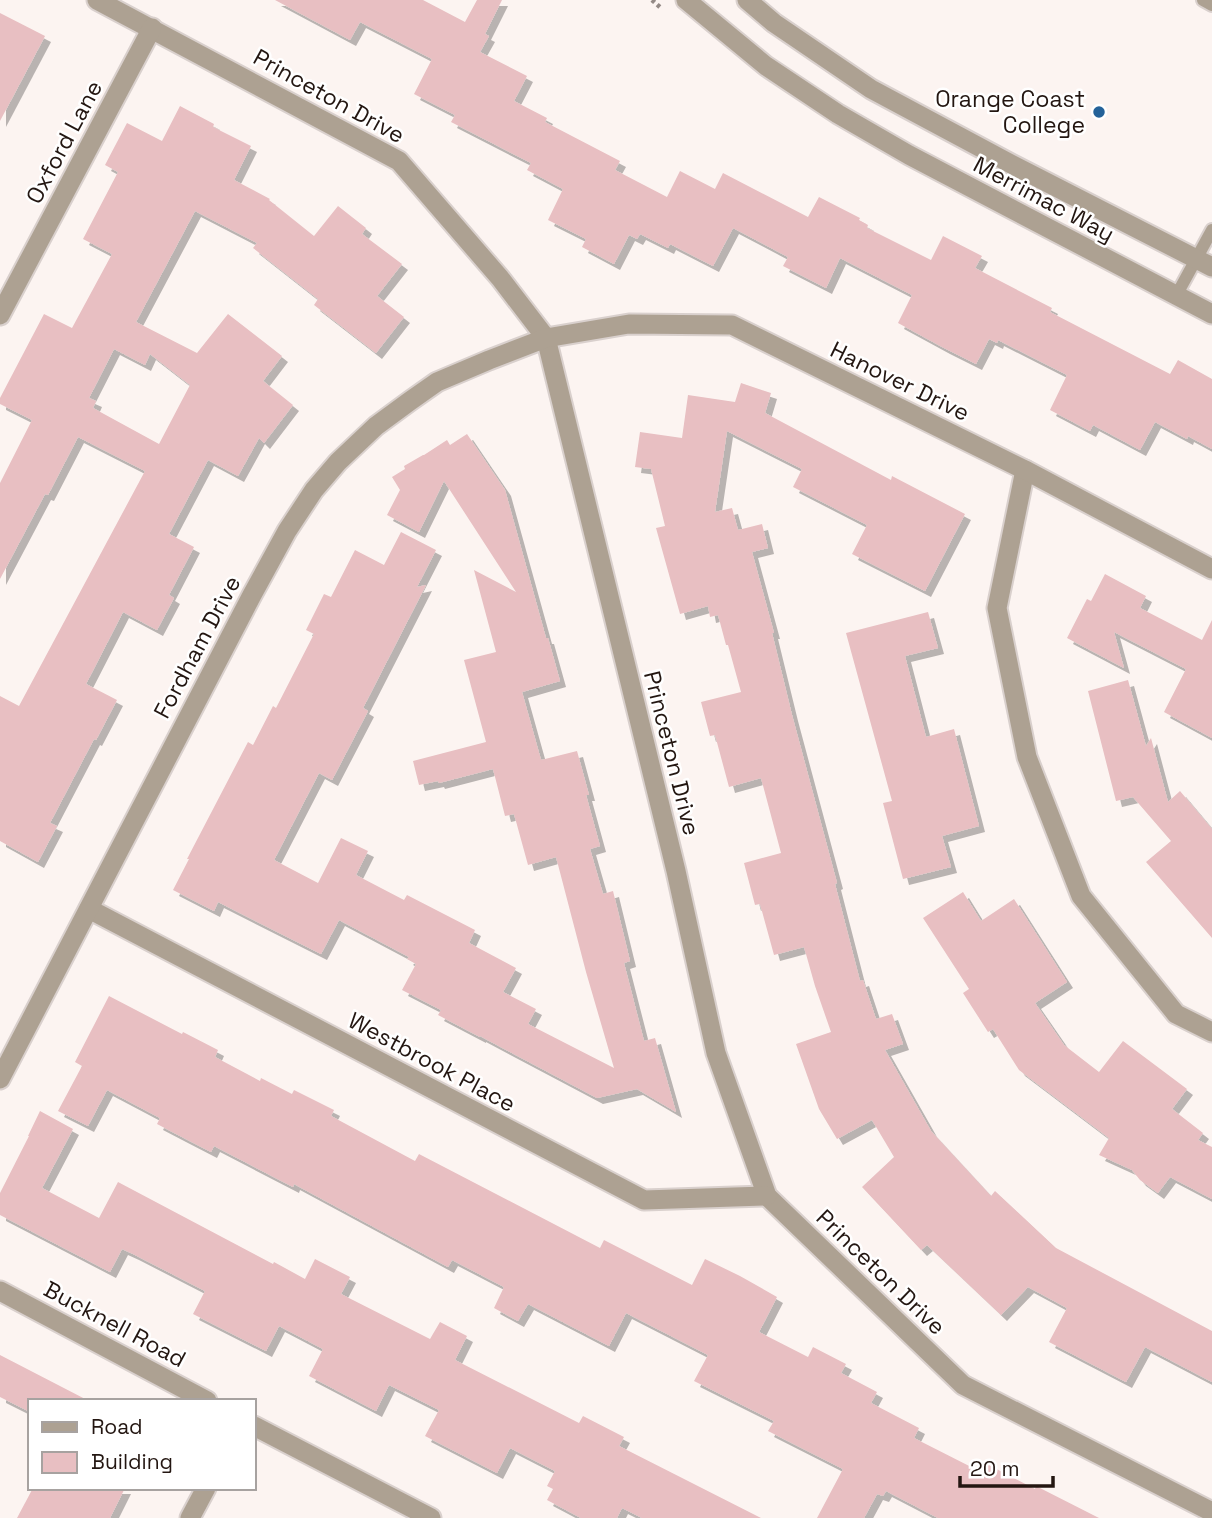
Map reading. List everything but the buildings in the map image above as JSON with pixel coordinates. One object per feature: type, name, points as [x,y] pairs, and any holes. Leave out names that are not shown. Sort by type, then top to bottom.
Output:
[{"type":"street","name":"Princeton Drive","points":[[97,0],[399,161],[500,278],[546,338],[676,871],[716,1053],[767,1196],[963,1385],[1212,1511]]},
{"type":"street","name":"Merrimac Way","points":[[686,0],[766,66],[838,114],[909,155],[1212,314]]},
{"type":"street","name":"Merrimac Way","points":[[747,0],[774,23],[871,89],[1204,263]]},
{"type":"street","name":"Oxford Lane","points":[[0,315],[152,28]]},
{"type":"street","name":"Hanover Drive","points":[[546,338],[629,324],[732,325],[1025,470],[1212,569]]},
{"type":"street","name":"Fordham Drive","points":[[0,1079],[286,531],[314,490],[338,461],[376,426],[437,382],[546,338]]},
{"type":"street","points":[[1025,470],[997,608],[1027,757],[1081,896],[1176,1014],[1212,1032]]},
{"type":"street","name":"Westbrook Place","points":[[89,909],[644,1200],[767,1196]]},
{"type":"street","name":"Bucknell Road","points":[[0,1291],[203,1399]]},
{"type":"street","points":[[256,1427],[431,1518]]},
{"type":"street","points":[[190,1518],[205,1490]]},
{"type":"lane","points":[[1203,0],[1212,5]]},
{"type":"lane","points":[[1176,296],[1204,263],[1212,230]]},
{"type":"place","name":"Orange Coast College","points":[[1099,112]]}]
